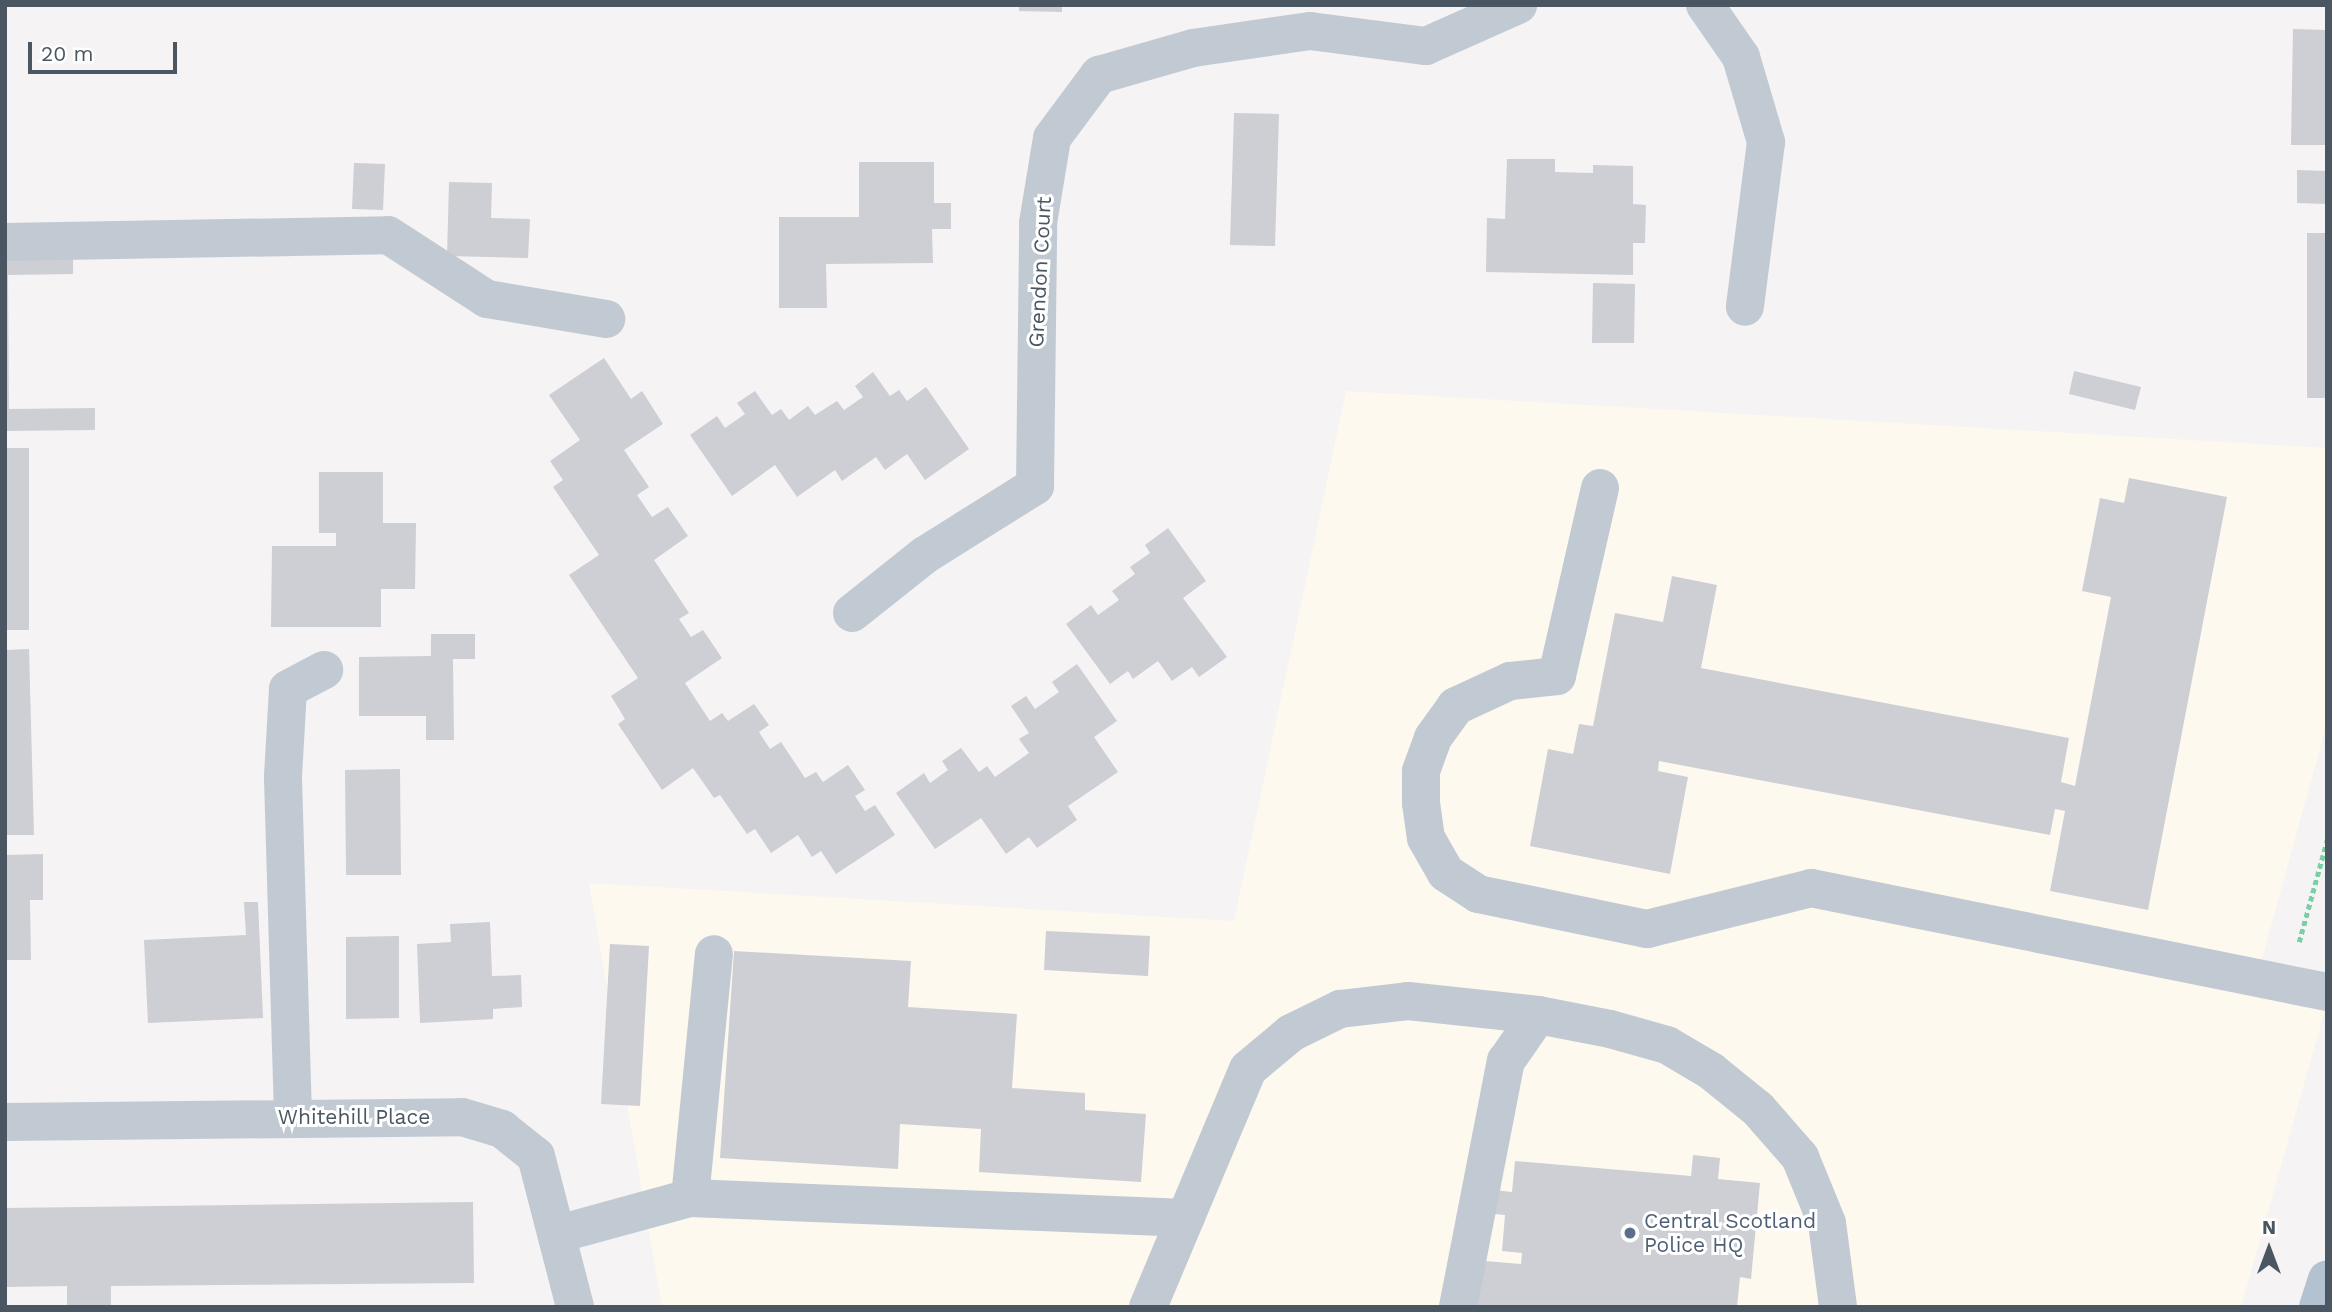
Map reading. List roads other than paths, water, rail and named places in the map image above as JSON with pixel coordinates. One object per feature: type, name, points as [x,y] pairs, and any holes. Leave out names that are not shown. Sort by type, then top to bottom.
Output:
[{"type":"main road","points":[[2318,1307],[2327,1279]]},
{"type":"street","name":"Grendon Court","points":[[852,612],[925,555],[1035,486],[1042,199],[1052,138],[1099,75],[1193,48],[1310,31],[1426,46],[1518,5]]},
{"type":"street","points":[[1705,5],[1741,57],[1766,142],[1745,307]]},
{"type":"street","points":[[5,242],[388,235],[487,299],[606,319]]},
{"type":"street","points":[[1600,488],[1557,676],[1510,681],[1456,706],[1433,738],[1420,771],[1420,803],[1426,838],[1446,873],[1478,894],[1647,929],[1811,888],[2327,992]]},
{"type":"street","points":[[293,1116],[283,776],[288,689],[324,670]]},
{"type":"street","points":[[690,1198],[714,954]]},
{"type":"street","points":[[1148,1307],[1248,1069],[1291,1032],[1340,1009],[1408,1001],[1538,1015],[1667,1045],[1711,1071],[1758,1109],[1800,1157],[1827,1223],[1838,1307]]},
{"type":"street","points":[[1458,1307],[1506,1061],[1538,1015]]},
{"type":"street","name":"Whitehill Place","points":[[5,1122],[293,1116],[463,1117],[502,1129],[536,1156],[575,1307]]},
{"type":"street","points":[[558,1234],[690,1198],[1186,1218]]},
{"type":"place","name":"Central Scotland Police HQ","points":[[1630,1233]]}]
